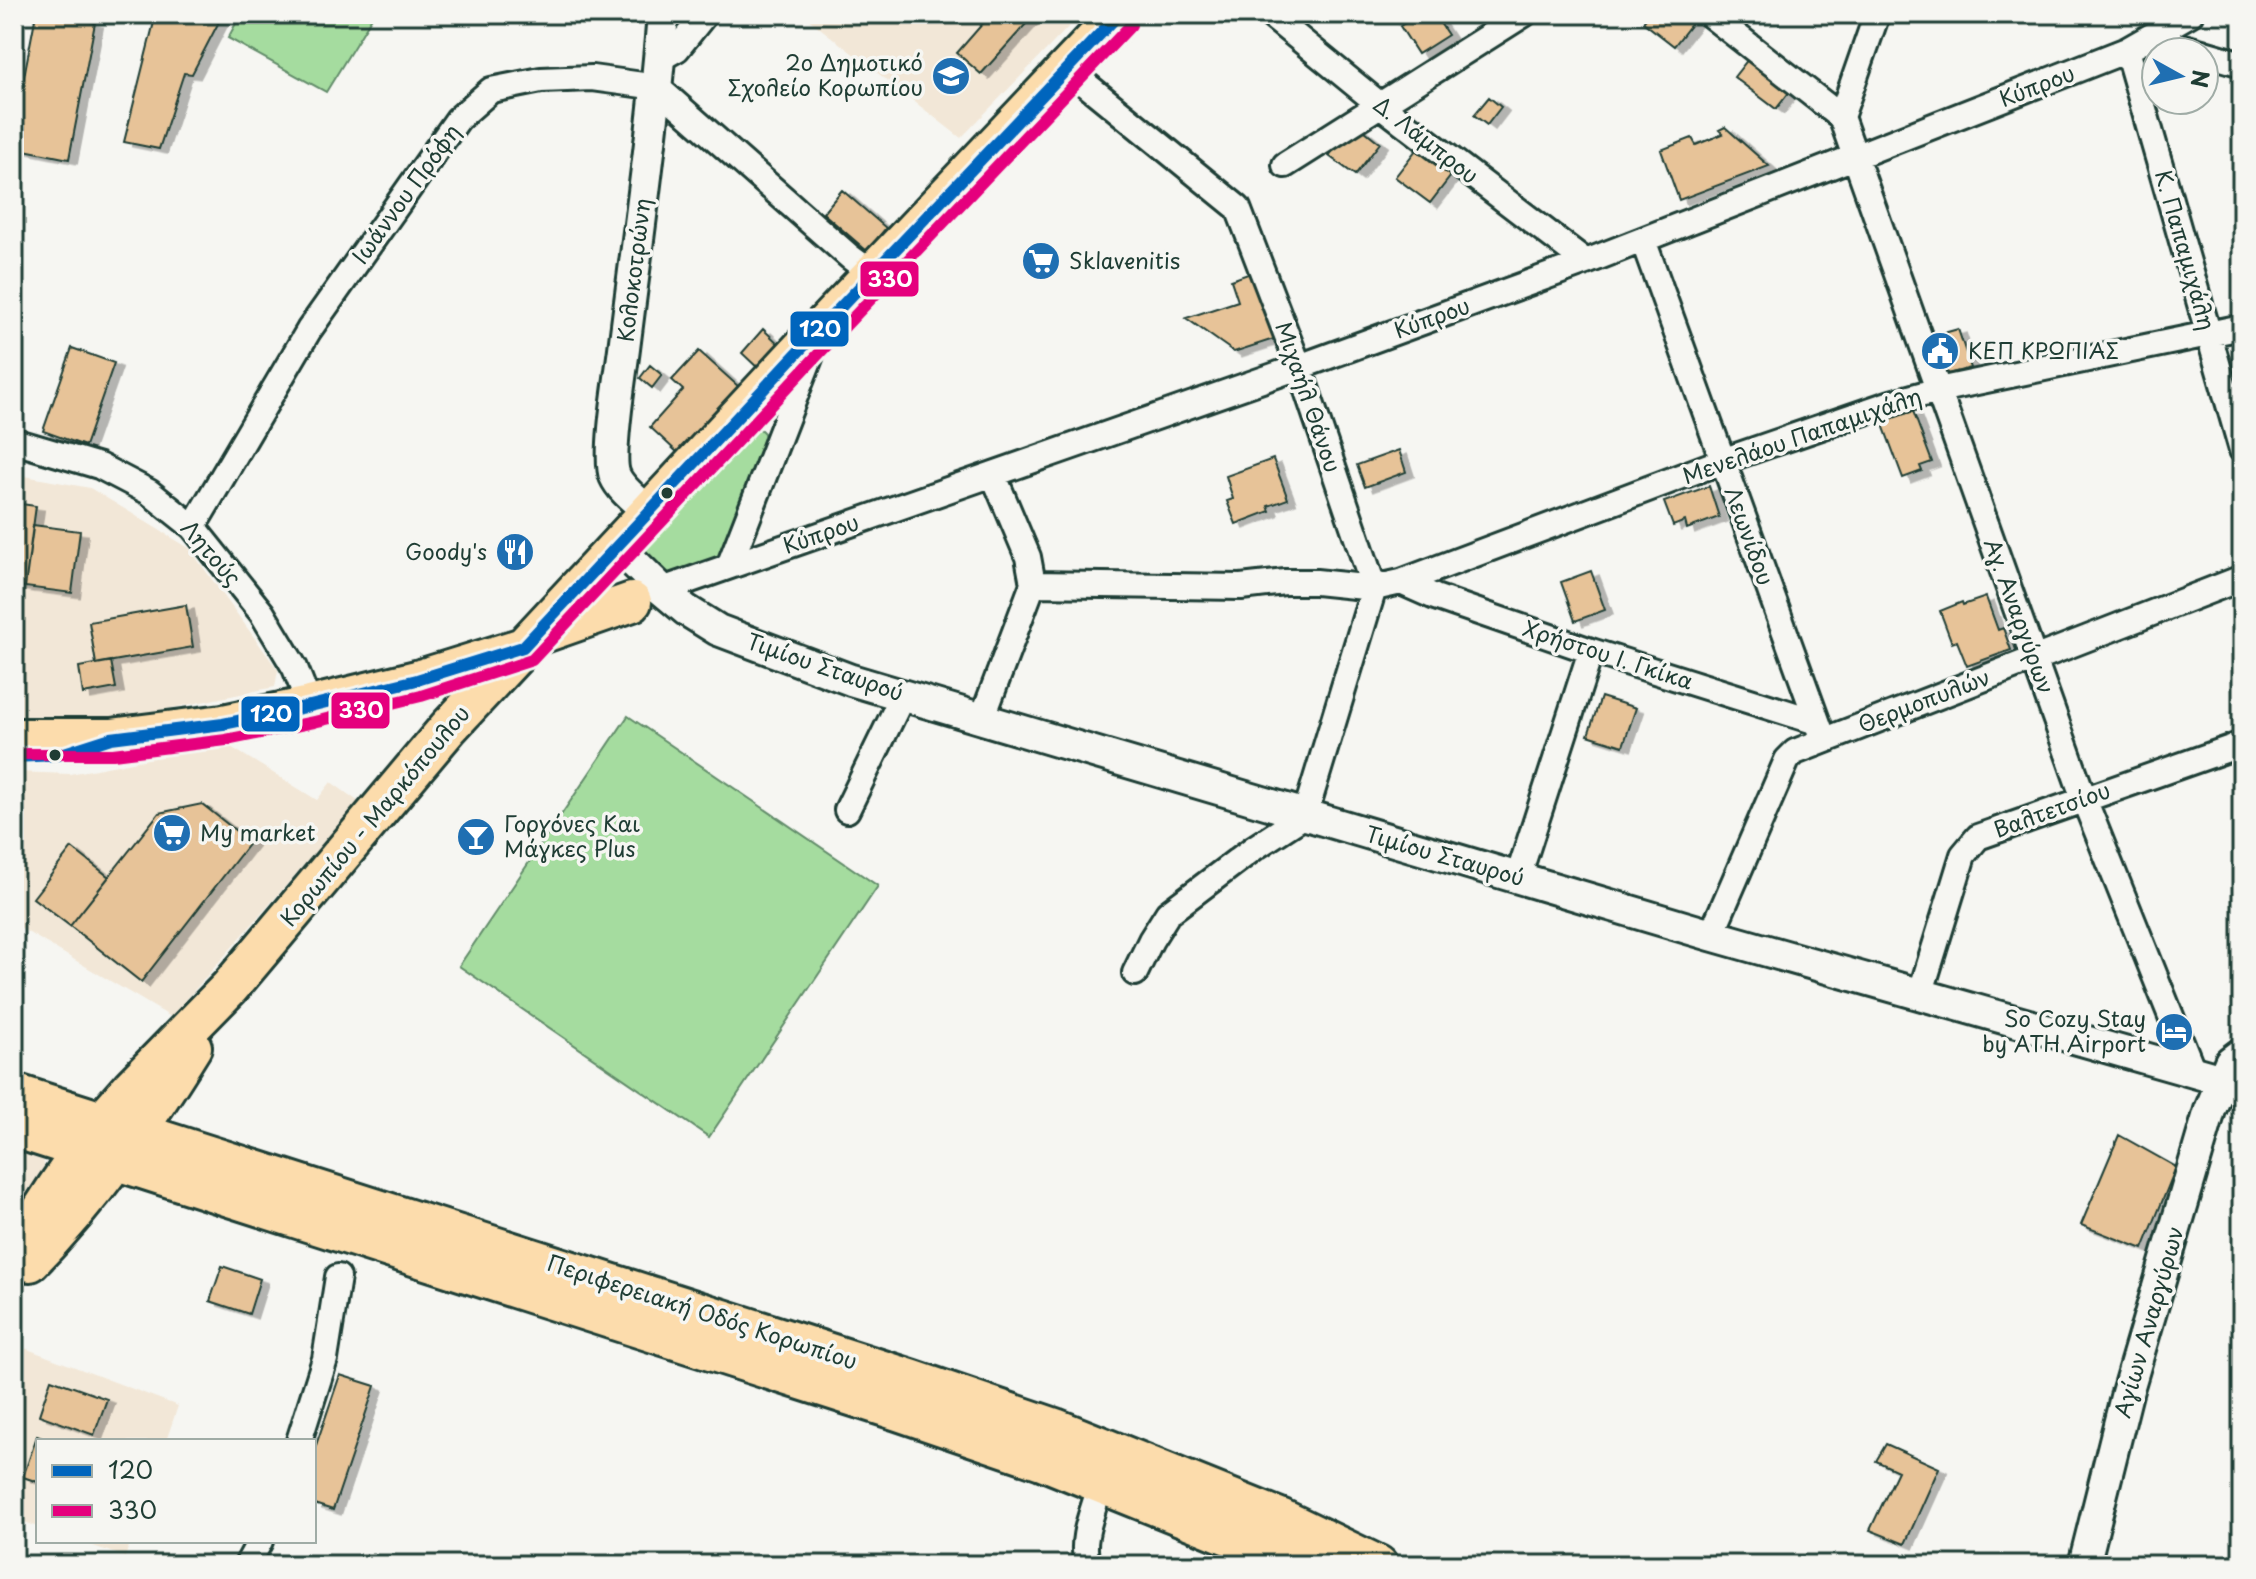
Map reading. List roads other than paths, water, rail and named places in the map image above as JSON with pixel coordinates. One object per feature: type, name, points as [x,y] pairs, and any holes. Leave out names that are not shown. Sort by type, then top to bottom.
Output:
[{"type":"main road","name":"Κορωπίου - Μαρκόπουλου","points":[[14,1278],[90,1193],[131,1088],[230,987],[448,728],[527,642],[1119,14]]},
{"type":"main road","points":[[14,738],[111,738],[223,724],[310,706],[417,680],[647,596]]},
{"type":"main road","points":[[14,757],[58,755],[111,738]]},
{"type":"main road","name":"Περιφερειακή Οδός Κορωπίου","points":[[14,1093],[108,1141],[1042,1460],[1298,1565]]},
{"type":"main road","name":"Περιφερειακή Οδός Κορωπίου","points":[[14,1128],[108,1141],[896,1374],[1055,1428],[1282,1519],[1378,1565]]},
{"type":"main road","name":"Κορωπίου - Μαρκόπουλου","points":[[14,1253],[108,1141]]},
{"type":"street","name":"Κολοκοτρώνη","points":[[649,512],[615,478],[613,464],[663,14]]},
{"type":"street","points":[[705,14],[658,73],[850,257],[873,274]]},
{"type":"street","name":"Δ. Λάμπρου","points":[[1269,14],[1379,104],[1586,262]]},
{"type":"street","points":[[1285,165],[1524,14]]},
{"type":"street","points":[[1709,14],[1841,117],[1877,14]]},
{"type":"street","name":"Κύπρου","points":[[647,596],[1299,367],[1586,262],[2127,50],[2190,14]]},
{"type":"street","name":"Κ. Παπαμιχάλη","points":[[2127,50],[2242,450]]},
{"type":"street","points":[[2220,57],[2242,64]]},
{"type":"street","name":"Μιχαήλ Θάνου","points":[[1067,69],[1238,208],[1299,367],[1374,588]]},
{"type":"street","name":"Ιωάννου Πρόφη","points":[[193,527],[309,330],[458,119],[491,90],[541,80],[658,73]]},
{"type":"street","name":"Αγ. Αναργύρων","points":[[1841,117],[2084,799],[2219,1080]]},
{"type":"street","name":"Λεωνίδου","points":[[1643,240],[1821,731]]},
{"type":"street","name":"Μενελάου Παπαμιχάλη","points":[[1033,584],[1241,587],[1316,582],[1374,588],[1401,582],[1722,461],[1891,403],[1938,390],[2242,327]]},
{"type":"street","points":[[729,566],[821,328]]},
{"type":"street","name":"Λητούς","points":[[14,441],[99,466],[149,492],[193,527],[262,613],[295,668],[310,706]]},
{"type":"street","points":[[982,719],[1033,584],[1028,557],[993,474]]},
{"type":"street","name":"Τιμίου Σταυρού","points":[[607,557],[647,596],[686,610],[718,630],[851,680],[1711,935],[2219,1080]]},
{"type":"street","name":"Θερμοπυλών","points":[[1711,935],[1787,760],[1821,731],[2033,658],[2242,578]]},
{"type":"street","name":"Χρήστου Ι. Γκίκα","points":[[1401,582],[1435,597],[1821,731]]},
{"type":"street","points":[[1135,973],[1168,913],[1254,848],[1305,815],[1374,588]]},
{"type":"street","points":[[1518,877],[1591,651]]},
{"type":"street","points":[[847,810],[903,695]]},
{"type":"street","name":"Βαλτετσίου","points":[[1920,995],[1963,855],[1978,837],[2242,744]]},
{"type":"street","name":"Αγίων Αναργύρων","points":[[2084,1565],[2132,1379],[2219,1080],[2230,1062],[2242,1053]]},
{"type":"street","points":[[300,1439],[325,1359],[338,1277]]},
{"type":"street","points":[[1088,1565],[1085,1541],[1101,1483]]},
{"type":"street","points":[[247,1565],[259,1543]]},
{"type":"place","name":"2ο Δημοτικό Σχολείο Κορωπίου","points":[[951,76]]},
{"type":"place","name":"Sklavenitis","points":[[1041,261]]},
{"type":"place","name":"ΚΕΠ ΚΡΩΠΙΑΣ","points":[[1940,351]]},
{"type":"place","name":"Goody's","points":[[515,552]]},
{"type":"place","name":"My market","points":[[172,833]]},
{"type":"place","name":"Γοργόνες Και Μάγκες Plus","points":[[476,837]]},
{"type":"place","name":"So Cozy Stay by ATH Airport","points":[[2174,1032]]}]
